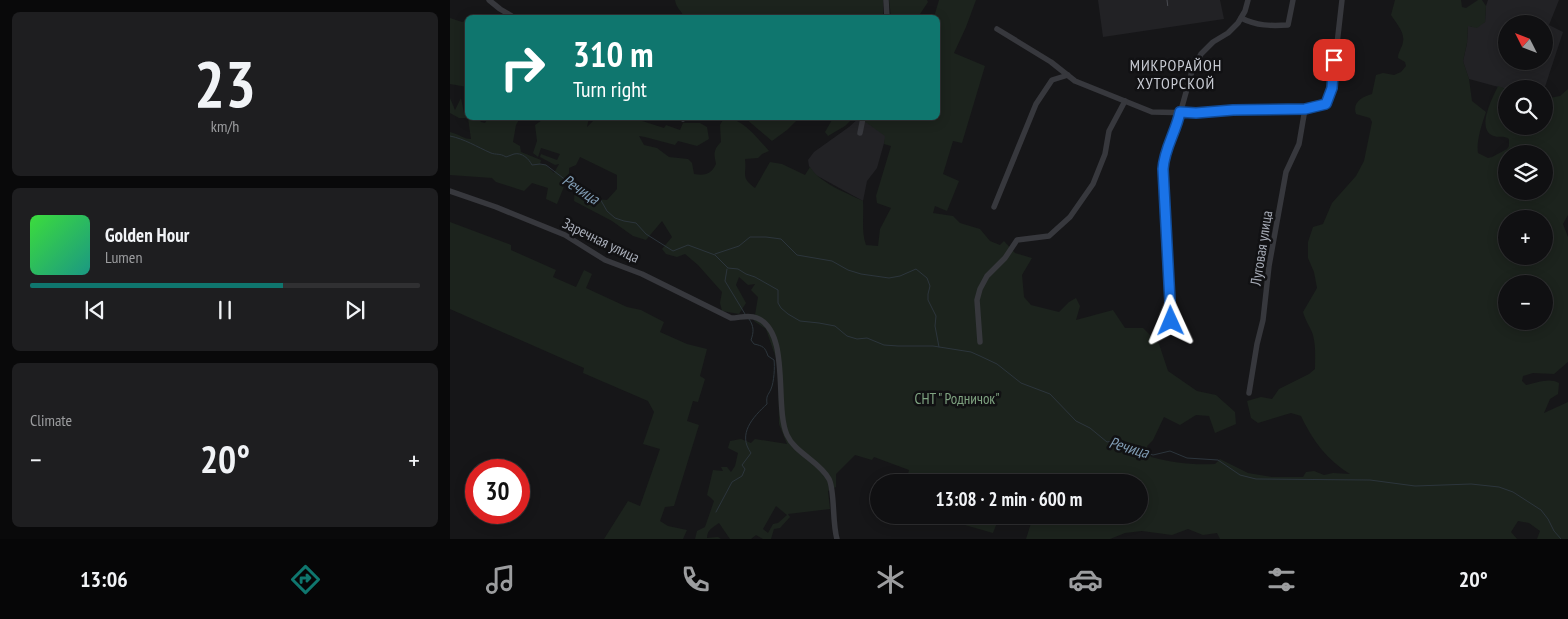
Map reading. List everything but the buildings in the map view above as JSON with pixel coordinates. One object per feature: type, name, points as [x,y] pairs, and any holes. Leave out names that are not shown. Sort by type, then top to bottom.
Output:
[{"type":"street","points":[[489,0],[510,15]]},
{"type":"street","points":[[886,0],[887,15]]},
{"type":"street","points":[[1170,332],[1171,310],[1166,250],[1164,154],[1176,128],[1192,72],[1201,54],[1213,42],[1228,33],[1241,18],[1248,0]]},
{"type":"street","points":[[1241,18],[1253,24],[1288,25],[1293,0]]},
{"type":"street","points":[[997,29],[1051,62],[1075,81],[1152,112],[1196,113],[1233,110],[1305,109],[1326,104],[1332,88],[1342,0]]},
{"type":"street","points":[[994,207],[1036,104],[1052,80],[1068,75]]},
{"type":"street","points":[[980,342],[977,300],[987,276],[1005,258],[1017,240],[1049,236],[1070,217],[1092,184],[1105,154],[1109,131],[1124,101]]},
{"type":"street","name":"Луговая улица","points":[[1249,393],[1256,344],[1263,320],[1269,266],[1286,172],[1299,144],[1305,109]]},
{"type":"street","points":[[860,133],[863,120]]},
{"type":"street","name":"Заречная улица","points":[[450,191],[565,235],[605,260],[642,274],[731,318],[747,315],[757,317],[764,322],[770,331],[780,364],[782,414],[787,435],[792,444],[830,480],[837,539]]},
{"type":"shaded area","points":[[1098,0],[1220,0],[1224,19],[1103,37]]},
{"type":"shaded area","points":[[1488,0],[1559,0],[1553,15],[1498,15],[1498,70],[1551,70],[1547,80],[1498,80],[1498,87],[1469,79],[1463,61],[1468,25],[1472,27],[1485,22]]},
{"type":"shaded area","points":[[1553,27],[1563,32],[1553,63]]},
{"type":"shaded area","points":[[857,120],[863,120],[886,136],[877,168],[867,181],[863,201],[814,174],[809,166],[808,160],[814,152]]},
{"type":"green space","points":[[675,0],[883,0],[883,15],[682,15]]},
{"type":"green space","points":[[889,0],[927,0],[928,2],[919,15],[891,15]]},
{"type":"green space","name":"СНТ \" Родничок\"","points":[[939,0],[976,0],[954,53],[985,66],[962,143],[953,141],[943,174],[959,181],[947,211],[935,206],[933,213],[953,216],[960,223],[980,229],[990,241],[1000,245],[1004,241],[1015,253],[1032,258],[1022,275],[1024,297],[1031,305],[1059,312],[1076,298],[1080,306],[1076,320],[1113,310],[1125,328],[1143,328],[1159,344],[1168,371],[1197,391],[1216,395],[1235,412],[1236,424],[1215,433],[1209,416],[1196,415],[1180,425],[1164,417],[1153,440],[1147,446],[1151,457],[1198,464],[1215,464],[1220,459],[1248,473],[1272,477],[1303,477],[1306,472],[1314,471],[1324,475],[1333,473],[1350,474],[1321,449],[1301,416],[1291,413],[1258,423],[1251,418],[1247,401],[1261,397],[1272,399],[1279,389],[1315,369],[1314,339],[1303,312],[1317,288],[1314,272],[1308,258],[1308,242],[1313,227],[1323,224],[1332,203],[1356,176],[1364,161],[1372,122],[1370,118],[1356,114],[1355,106],[1361,98],[1372,94],[1376,75],[1383,73],[1394,75],[1401,72],[1406,66],[1405,62],[1398,58],[1403,35],[1391,15],[1395,0],[1461,0],[1462,7],[1466,8],[1478,0],[1482,0],[1486,6],[1485,22],[1477,28],[1468,26],[1463,61],[1469,79],[1472,101],[1486,112],[1481,127],[1478,153],[1488,158],[1498,154],[1498,200],[1553,200],[1553,145],[1509,145],[1509,139],[1489,133],[1486,127],[1487,113],[1498,86],[1498,135],[1553,135],[1553,97],[1560,96],[1568,89],[1568,215],[1563,224],[1568,237],[1568,362],[1554,374],[1533,373],[1523,376],[1522,381],[1526,385],[1547,380],[1559,383],[1558,394],[1550,399],[1544,413],[1568,402],[1568,539],[1537,539],[1540,531],[1529,523],[1518,521],[1511,532],[1517,539],[1220,539],[1217,533],[1203,535],[1188,529],[1172,535],[1142,531],[1125,533],[1110,539],[1026,539],[1031,524],[1148,524],[1148,474],[908,474],[909,470],[874,457],[872,460],[855,455],[836,474],[836,487],[828,491],[830,509],[788,514],[790,517],[780,528],[774,529],[771,539],[763,539],[756,535],[751,539],[730,539],[719,523],[709,531],[707,538],[718,537],[721,539],[695,539],[697,531],[705,527],[714,501],[707,495],[713,470],[723,471],[721,467],[727,467],[731,472],[735,466],[738,453],[728,448],[730,441],[741,439],[751,443],[755,439],[787,444],[779,424],[778,364],[766,329],[754,321],[758,297],[751,290],[755,284],[748,285],[739,277],[736,285],[746,303],[739,314],[722,311],[720,303],[722,292],[698,265],[685,254],[677,257],[666,254],[662,249],[672,237],[662,221],[646,240],[633,236],[612,221],[574,201],[575,187],[595,199],[607,200],[617,189],[617,175],[580,157],[576,165],[569,168],[569,174],[557,204],[546,199],[548,188],[532,183],[524,191],[496,182],[492,178],[450,175],[450,132],[471,139],[468,120],[480,120],[485,123],[487,120],[519,120],[513,142],[520,146],[521,152],[541,160],[540,164],[546,165],[554,173],[559,164],[555,165],[540,157],[541,154],[557,160],[560,154],[541,148],[538,157],[533,153],[537,141],[535,125],[542,120],[589,120],[587,127],[594,120],[639,120],[664,128],[666,125],[680,130],[683,123],[700,123],[707,127],[709,139],[697,146],[678,141],[675,145],[639,136],[644,145],[657,148],[669,157],[688,159],[692,163],[694,174],[702,175],[708,174],[716,164],[715,152],[721,142],[720,125],[723,120],[734,120],[749,129],[769,151],[758,158],[745,159],[745,175],[750,184],[755,188],[770,162],[782,164],[805,175],[810,167],[827,183],[863,201],[864,240],[866,245],[878,246],[880,229],[891,208],[877,203],[876,196],[891,146],[884,144],[885,136],[863,120],[940,120],[940,15],[935,15]],"holes":[[[776,506],[787,515],[778,523],[773,524],[768,533],[763,529]]]},
{"type":"green space","points":[[450,18],[462,22],[465,21],[465,87],[450,84]]},
{"type":"green space","points":[[450,98],[455,110],[461,98],[465,118],[459,118],[450,113]]},
{"type":"green space","points":[[747,120],[797,120],[787,130],[772,141]]},
{"type":"green space","points":[[832,120],[851,120],[828,136],[825,132]]},
{"type":"green space","points":[[450,222],[511,245],[511,250],[556,270],[553,277],[576,287],[584,270],[592,274],[586,288],[627,307],[641,310],[664,322],[660,332],[687,344],[707,349],[700,376],[705,379],[698,402],[693,401],[687,421],[699,425],[674,506],[665,507],[660,521],[668,526],[687,530],[683,539],[604,539],[628,501],[640,506],[660,449],[643,444],[654,412],[648,401],[583,373],[584,368],[450,309]]},
{"type":"green space","points":[[963,524],[996,524],[993,533]]},
{"type":"waterway","name":"Речица","points":[[450,136],[466,141],[493,154],[506,157],[520,154],[527,158],[532,165],[546,165],[567,181],[599,197],[607,211],[615,218],[636,223],[646,234],[673,251],[688,245],[715,255],[728,268],[738,269],[778,290],[778,303],[781,308],[800,321],[835,326],[847,336],[857,339],[867,338],[884,345],[933,346],[971,352],[980,356],[997,364],[1021,383],[1050,394],[1076,421],[1090,428],[1107,442],[1112,441],[1114,446],[1132,447],[1153,455],[1170,451],[1187,458],[1218,460],[1240,475],[1256,479],[1370,480],[1415,486],[1471,484],[1499,487],[1513,492],[1541,510],[1561,539]]},
{"type":"waterway","points":[[715,254],[739,246],[750,237],[766,237],[781,239],[797,255],[832,261],[848,270],[861,274],[889,278],[900,276],[916,269],[927,278],[930,286],[928,300],[936,316],[935,326],[939,347]]},
{"type":"waterway","name":"Речица","points":[[727,269],[725,281],[745,314]]},
{"type":"waterway","name":"Речица","points":[[716,512],[732,482],[742,476],[745,469],[742,465],[751,453],[746,439],[748,426],[767,404],[767,397],[773,382],[774,360],[768,356],[763,347],[754,344],[751,340],[753,329],[749,319]]},
{"type":"railway","points":[[1167,0],[1168,8]]},
{"type":"district","name":"МИКРОРАЙОН ХУТОРСКОЙ","points":[[1176,74]]},
{"type":"route","points":[[1171,321],[1163,169],[1164,154],[1176,128],[1180,112],[1305,109],[1326,104],[1332,88],[1334,60]]}]
